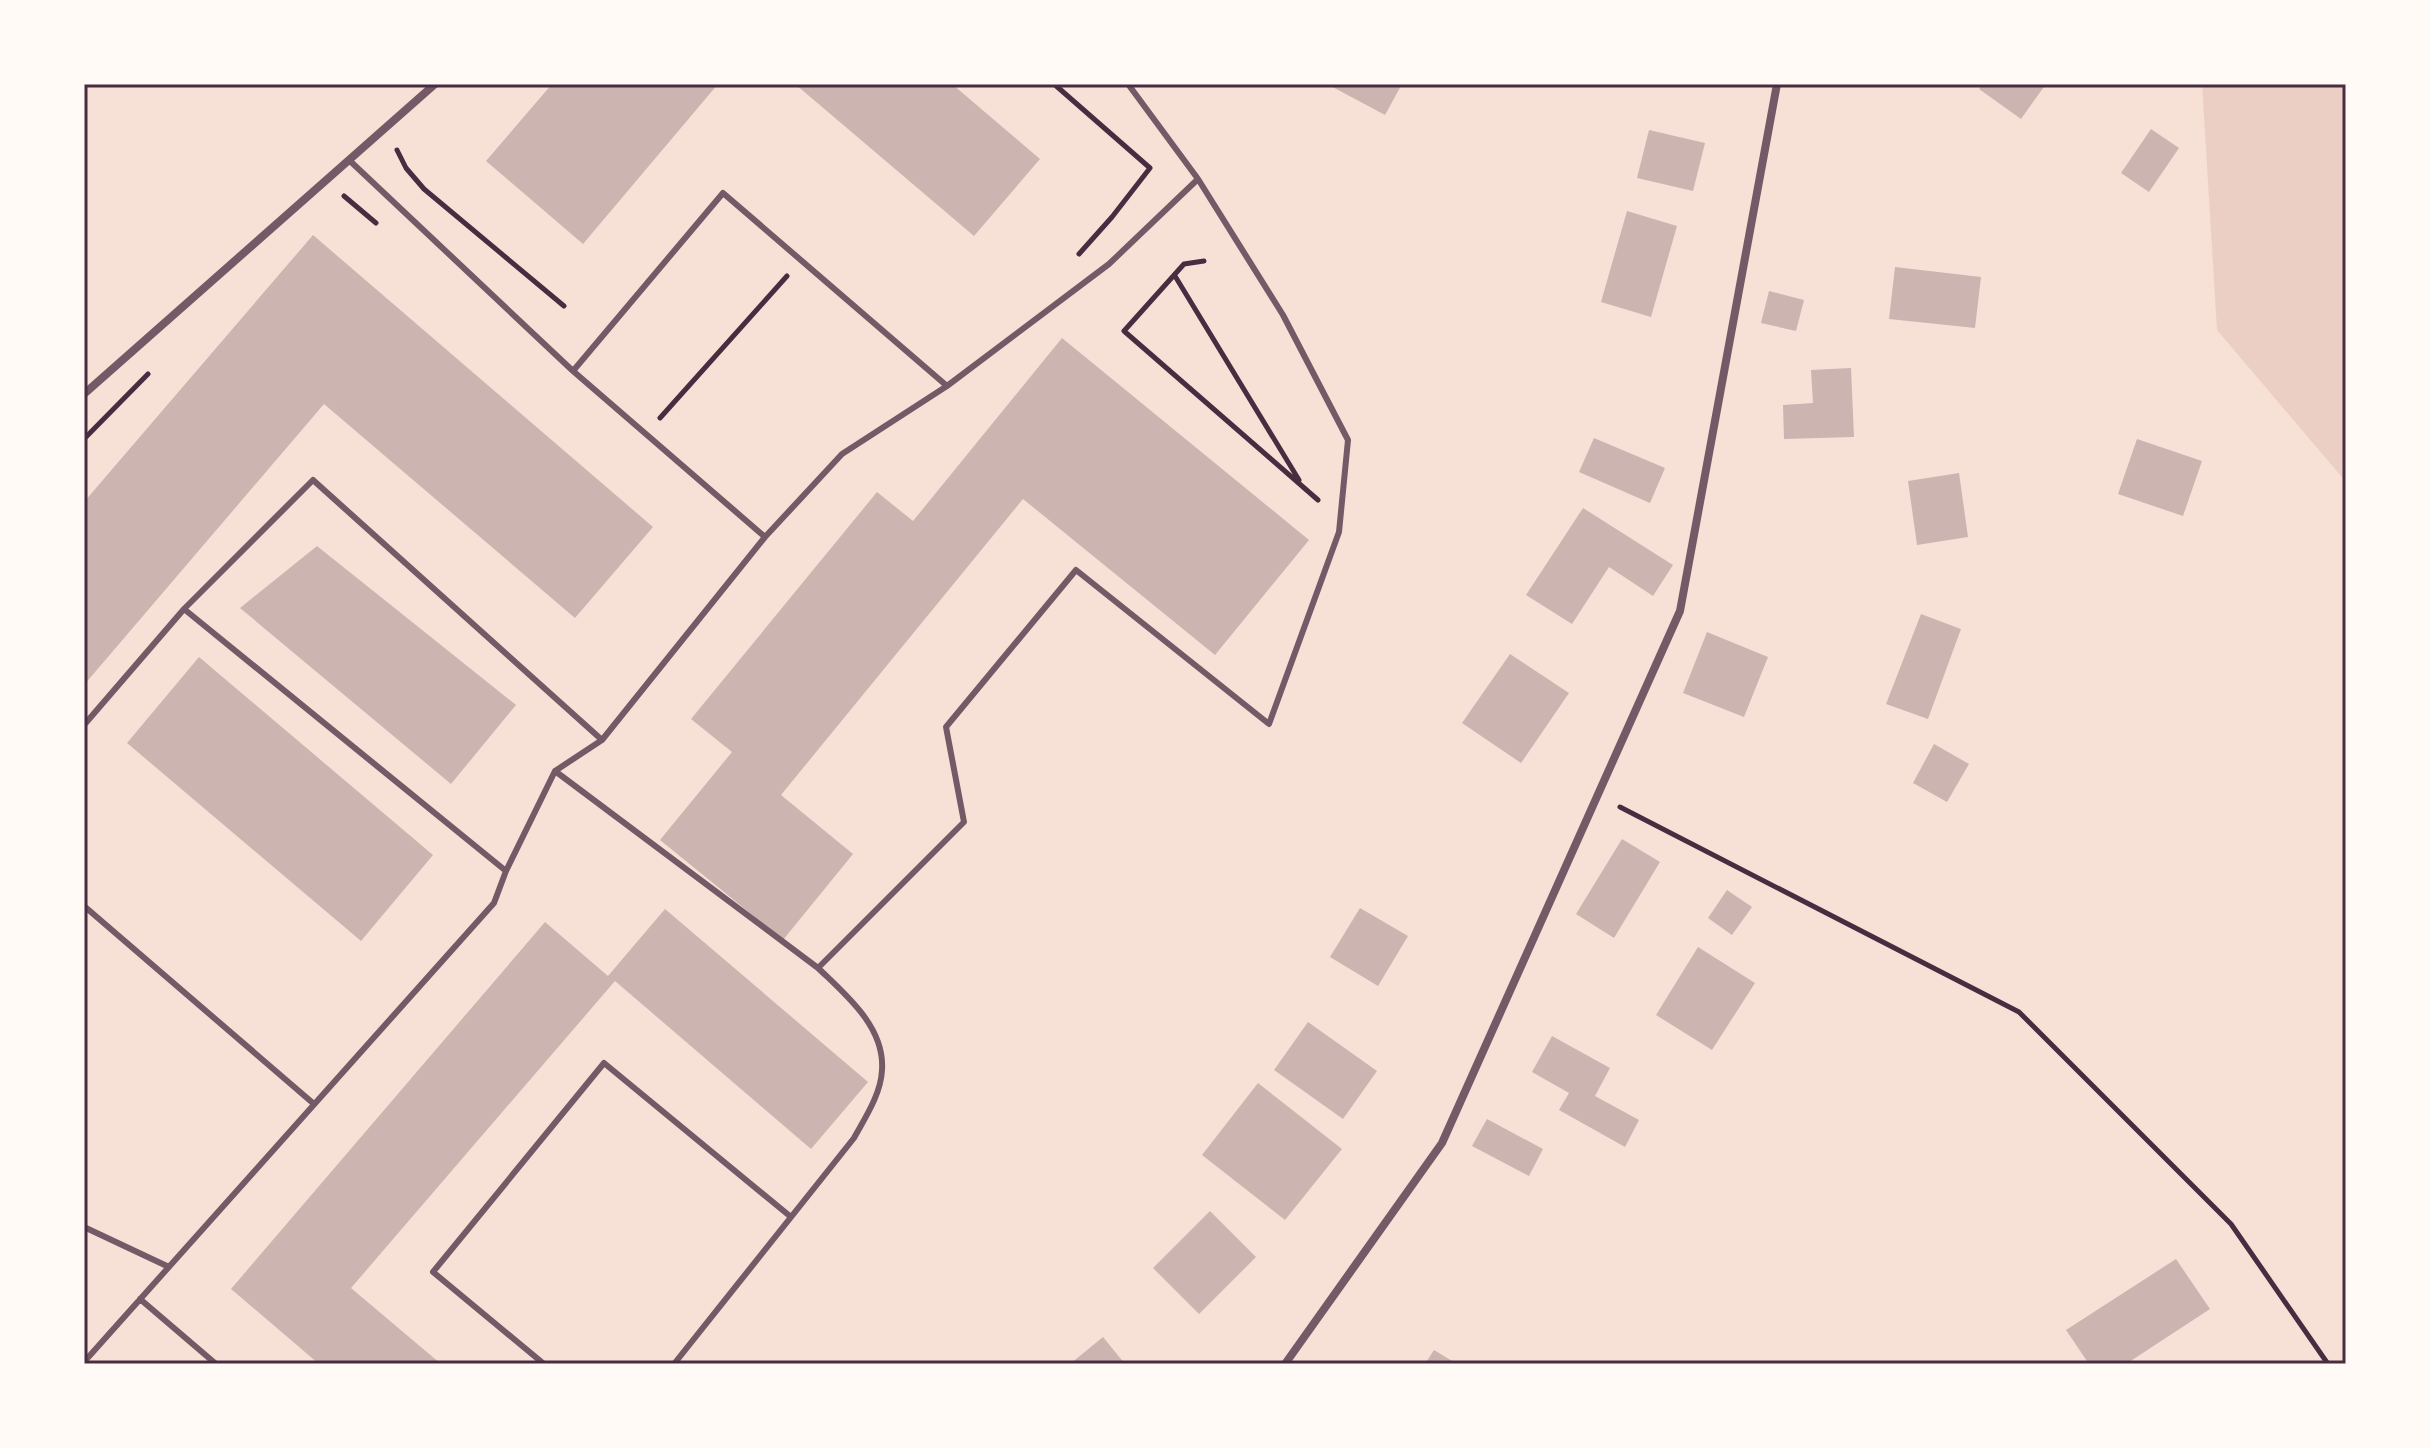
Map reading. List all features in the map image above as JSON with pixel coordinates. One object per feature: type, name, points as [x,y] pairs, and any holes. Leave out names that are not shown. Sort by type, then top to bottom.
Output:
[{"type":"street","points":[[84,394],[435,84]]},
{"type":"street","points":[[1285,1364],[1442,1143],[1680,611],[1777,84]]},
{"type":"lane","points":[[818,968],[964,822],[946,727],[1076,570],[1269,724],[1339,532],[1348,440],[1283,315],[1198,179],[1128,84]]},
{"type":"lane","points":[[349,160],[573,371],[765,537]]},
{"type":"lane","points":[[84,1362],[494,903],[506,871],[555,771],[602,740],[765,537],[842,454],[947,386],[1109,264],[1198,179]]},
{"type":"lane","points":[[573,371],[723,193],[947,386]]},
{"type":"lane","points":[[84,725],[184,609],[313,480],[602,740]]},
{"type":"lane","points":[[184,609],[506,871]]},
{"type":"lane","points":[[555,771],[818,968],[857,1006],[877,1039],[882,1070],[872,1106],[854,1138],[674,1364]]},
{"type":"lane","points":[[84,906],[314,1104]]},
{"type":"lane","points":[[544,1364],[433,1272],[604,1063],[791,1217]]},
{"type":"lane","points":[[84,1227],[169,1267]]},
{"type":"lane","points":[[140,1299],[216,1364]]},
{"type":"path","points":[[1054,84],[1150,168],[1072,261]]},
{"type":"path","points":[[396,149],[406,168],[424,189],[564,306]]},
{"type":"path","points":[[646,434],[801,260]]},
{"type":"path","points":[[1204,261],[1184,264],[1124,331],[1325,506]]},
{"type":"path","points":[[1175,276],[1303,487]]},
{"type":"path","points":[[1597,796],[2019,1012],[2231,1224],[2328,1364]]},
{"type":"shaded area","points":[[2202,84],[2346,84],[2346,482],[2217,330]]},
{"type":"building","points":[[552,84],[718,84],[583,244],[486,161]]},
{"type":"building","points":[[795,84],[952,84],[1040,159],[974,236]]},
{"type":"building","points":[[1327,84],[1402,84],[1385,115]]},
{"type":"building","points":[[1983,84],[2046,84],[2021,119],[1979,89]]},
{"type":"building","points":[[2151,129],[2179,148],[2149,192],[2121,173]]},
{"type":"building","points":[[1649,130],[1705,143],[1693,191],[1637,178]]},
{"type":"building","points":[[1627,211],[1677,226],[1651,317],[1601,302]]},
{"type":"building","points":[[313,235],[653,527],[575,618],[324,404],[84,685],[84,502]]},
{"type":"building","points":[[1895,267],[1981,277],[1975,328],[1889,319]]},
{"type":"building","points":[[1769,291],[1804,300],[1796,331],[1761,323]]},
{"type":"building","points":[[1062,338],[1309,540],[1215,655],[1023,499],[781,795],[853,854],[783,940],[660,840],[732,752],[691,719],[877,492],[913,521]]},
{"type":"building","points":[[1851,368],[1854,437],[1784,439],[1783,405],[1813,403],[1811,370]]},
{"type":"building","points":[[1594,438],[1665,468],[1650,503],[1579,472]]},
{"type":"building","points":[[2137,439],[2202,461],[2183,516],[2118,494]]},
{"type":"building","points":[[1959,473],[1968,537],[1917,545],[1908,481]]},
{"type":"building","points":[[1583,508],[1673,565],[1653,596],[1609,567],[1572,624],[1526,595]]},
{"type":"building","points":[[317,546],[516,705],[451,784],[240,608]]},
{"type":"building","points":[[1921,614],[1961,629],[1928,719],[1886,704]]},
{"type":"building","points":[[1707,632],[1768,657],[1744,717],[1683,693]]},
{"type":"building","points":[[1510,654],[1569,693],[1521,763],[1462,723]]},
{"type":"building","points":[[199,657],[433,855],[361,941],[127,743]]},
{"type":"building","points":[[1934,744],[1969,764],[1947,802],[1913,783]]},
{"type":"building","points":[[1622,839],[1660,862],[1614,938],[1576,914]]},
{"type":"building","points":[[1727,890],[1752,907],[1732,935],[1708,918]]},
{"type":"building","points":[[1360,908],[1408,936],[1378,986],[1330,957]]},
{"type":"building","points":[[665,909],[868,1082],[811,1149],[615,981],[351,1288],[441,1364],[319,1364],[231,1289],[545,922],[608,976]]},
{"type":"building","points":[[1698,947],[1755,983],[1712,1050],[1656,1015]]},
{"type":"building","points":[[1308,1022],[1377,1071],[1343,1119],[1274,1070]]},
{"type":"building","points":[[1552,1036],[1610,1068],[1595,1096],[1639,1120],[1625,1147],[1559,1110],[1569,1093],[1532,1072]]},
{"type":"building","points":[[1258,1083],[1342,1149],[1285,1220],[1202,1155]]},
{"type":"building","points":[[1487,1119],[1543,1149],[1529,1176],[1472,1146]]},
{"type":"building","points":[[1210,1211],[1256,1257],[1199,1314],[1153,1268]]},
{"type":"building","points":[[2176,1259],[2210,1309],[2126,1364],[2089,1364],[2066,1330]]},
{"type":"building","points":[[1103,1337],[1125,1364],[1070,1364]]},
{"type":"building","points":[[1434,1350],[1457,1364],[1425,1364]]}]
